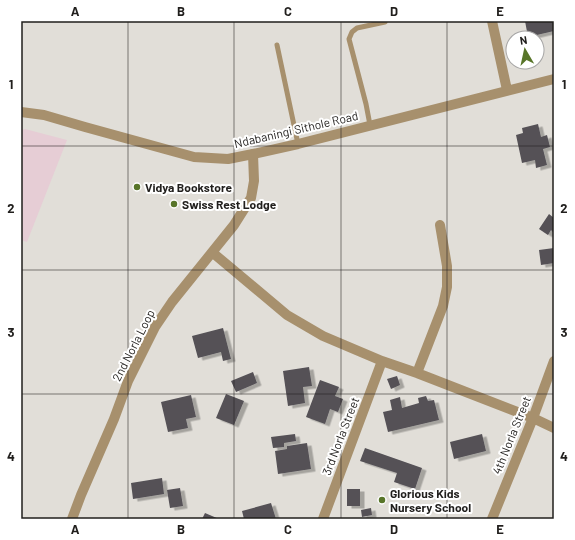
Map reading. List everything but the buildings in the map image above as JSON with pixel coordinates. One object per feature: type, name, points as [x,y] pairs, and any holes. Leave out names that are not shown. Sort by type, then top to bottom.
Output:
[{"type":"street","points":[[492,21],[507,90]]},
{"type":"street","name":"Ndabaningi Sithole Road","points":[[21,112],[44,115],[194,157],[228,158],[298,144],[554,79]]},
{"type":"street","name":"2nd Norla Loop","points":[[72,519],[80,495],[114,419],[128,381],[155,327],[172,302],[213,253],[234,225],[251,198],[254,181],[253,154]]},
{"type":"street","points":[[417,373],[443,306],[447,287],[447,266],[440,225]]},
{"type":"street","points":[[213,253],[287,315],[323,336],[382,361],[533,418],[554,428]]},
{"type":"street","name":"3rd Norla Street","points":[[323,519],[382,361]]},
{"type":"street","name":"4th Norla Street","points":[[492,519],[533,418],[554,361]]},
{"type":"lane","points":[[370,125],[349,40],[352,32],[357,28],[385,22]]},
{"type":"lane","points":[[277,45],[298,144]]},
{"type":"shaded area","points":[[25,129],[67,140],[27,242],[21,240],[21,130]]},
{"type":"place","name":"Vidya Bookstore","points":[[137,187]]},
{"type":"place","name":"Swiss Rest Lodge","points":[[174,204]]},
{"type":"place","name":"Glorious Kids Nursery School","points":[[382,500]]}]
